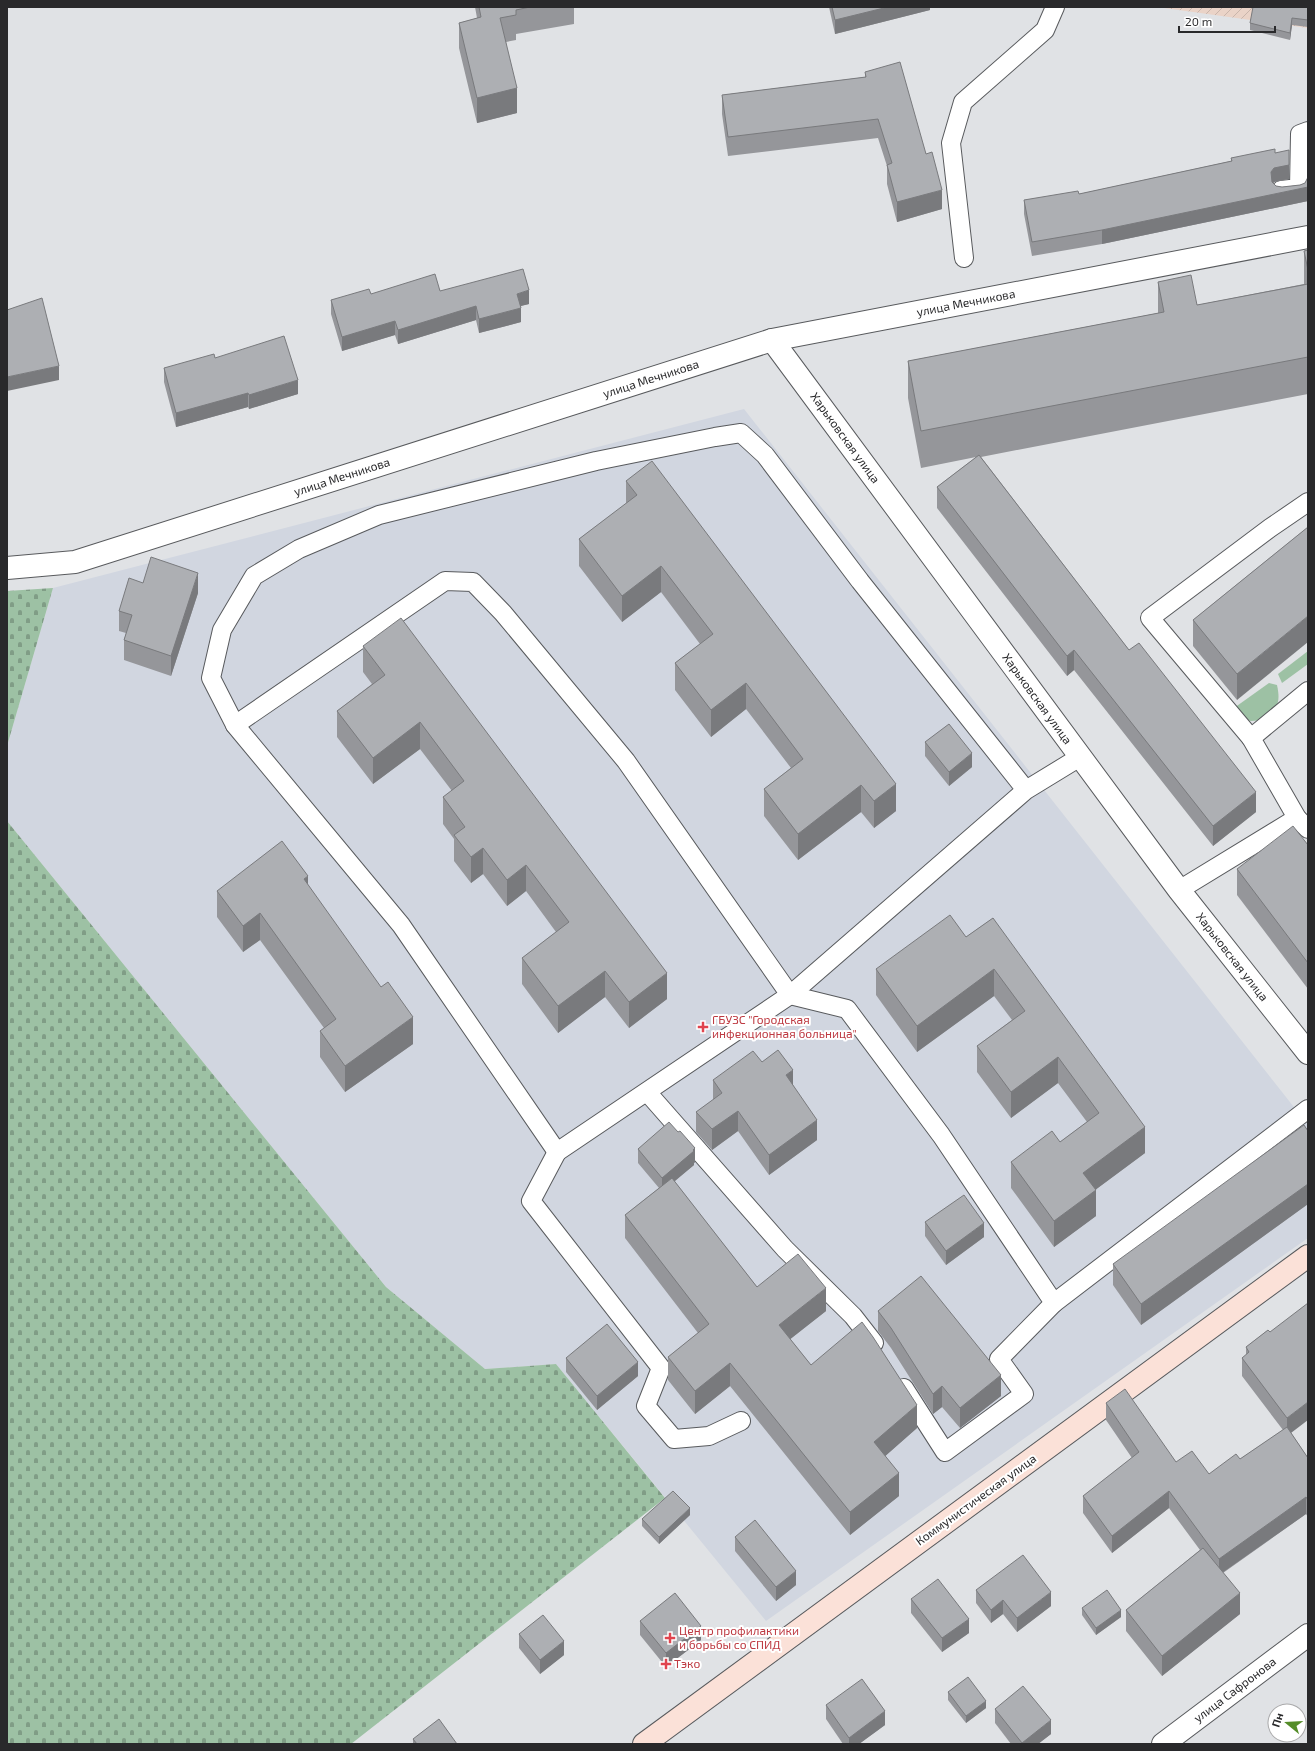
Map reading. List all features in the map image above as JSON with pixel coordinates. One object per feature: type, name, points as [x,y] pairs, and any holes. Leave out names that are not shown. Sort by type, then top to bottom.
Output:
[{"type":"street","name":"улица Мечникова","points":[[7,568],[75,562],[772,340],[1308,237]]},
{"type":"street","name":"Харьковская улица","points":[[772,340],[1179,890],[1308,1053]]},
{"type":"street","name":"Коммунистическая улица","points":[[644,1744],[1308,1256]]},
{"type":"street","name":"улица Сафронова","points":[[1163,1744],[1308,1635]]},
{"type":"lane","points":[[964,258],[951,143],[963,102],[1045,30],[1054,7]]},
{"type":"lane","points":[[1281,190],[1299,188],[1300,134],[1308,131]]},
{"type":"lane","points":[[557,1152],[401,925],[235,725],[211,678],[222,630],[254,576],[299,549],[379,515],[596,461],[741,433],[765,455],[860,581],[1026,790]]},
{"type":"lane","points":[[1179,890],[1303,823],[1251,738],[1150,618],[1270,528],[1308,502]]},
{"type":"lane","points":[[235,725],[445,581],[472,582],[503,613],[626,761],[790,995],[847,1009],[941,1135],[1054,1303]]},
{"type":"lane","points":[[1251,738],[1308,691]]},
{"type":"lane","points":[[741,1421],[709,1436],[674,1439],[646,1406],[661,1368],[531,1201],[557,1152],[790,995],[1026,790],[1080,757]]},
{"type":"lane","points":[[646,1092],[785,1249],[853,1316],[882,1354]]},
{"type":"lane","points":[[894,1374],[945,1452],[1024,1394],[999,1359],[1054,1303],[1308,1109]]},
{"type":"shaded area","points":[[1157,7],[1308,7],[1308,28]]},
{"type":"shaded area","name":"ГБУЗС \"Городская инфекционная больница\"","points":[[744,409],[1308,1125],[1308,1238],[766,1621],[556,1364],[485,1369],[386,1287],[7,821],[7,746],[53,588]]},
{"type":"green space","points":[[53,588],[7,746],[7,591]]},
{"type":"green space","points":[[1308,651],[1308,664],[1282,683],[1278,674]]},
{"type":"green space","points":[[1269,683],[1277,685],[1278,691],[1277,705],[1272,712],[1265,720],[1251,721],[1240,719],[1234,708]]},
{"type":"green space","points":[[7,821],[386,1287],[485,1369],[556,1364],[665,1498],[351,1744],[7,1744]]},
{"type":"building","points":[[479,7],[530,7],[516,10],[516,15],[500,18],[517,88],[477,98],[459,23],[481,17]]},
{"type":"building","points":[[832,7],[888,7],[835,20]]},
{"type":"building","points":[[1253,7],[1308,7],[1308,20],[1292,18],[1290,33],[1250,23]]},
{"type":"building","points":[[900,62],[926,154],[932,152],[942,190],[897,202],[887,165],[892,163],[878,119],[728,137],[722,95],[866,77],[865,72]]},
{"type":"building","points":[[1275,149],[1275,153],[1289,150],[1289,165],[1274,168],[1271,172],[1272,182],[1276,186],[1282,187],[1300,185],[1305,183],[1308,177],[1308,187],[1102,230],[1032,242],[1024,200],[1078,191],[1079,194],[1232,161],[1231,158]]},
{"type":"building","points":[[1308,250],[1308,270],[1304,251]]},
{"type":"building","points":[[523,269],[529,290],[517,294],[521,308],[479,319],[476,306],[398,330],[395,321],[342,337],[331,300],[369,289],[371,294],[435,274],[440,291]]},
{"type":"building","points":[[1191,275],[1197,305],[1308,284],[1308,357],[921,431],[908,361],[1164,312],[1158,282]]},
{"type":"building","points":[[42,298],[59,366],[7,377],[7,310]]},
{"type":"building","points":[[284,336],[298,380],[249,395],[248,393],[176,413],[164,368],[214,354],[215,358]]},
{"type":"building","points":[[979,455],[1129,650],[1139,643],[1256,792],[1213,826],[1074,650],[1067,656],[937,487]]},
{"type":"building","points":[[652,461],[896,784],[874,801],[861,785],[798,834],[764,789],[803,759],[746,683],[711,710],[675,663],[713,634],[661,566],[622,596],[579,539],[637,495],[626,481]]},
{"type":"building","points":[[1308,527],[1308,616],[1237,674],[1193,620]]},
{"type":"building","points":[[151,557],[198,573],[171,656],[124,640],[132,615],[119,611],[129,578],[143,583]]},
{"type":"building","points":[[401,618],[667,973],[629,1002],[605,971],[558,1006],[522,958],[569,922],[526,865],[507,880],[483,848],[471,857],[454,835],[465,827],[443,797],[464,781],[420,722],[373,758],[337,711],[385,675],[363,646]]},
{"type":"building","points":[[949,724],[972,753],[949,772],[925,742]]},
{"type":"building","points":[[1293,826],[1308,845],[1308,963],[1237,869]]},
{"type":"building","points":[[282,841],[308,876],[304,879],[381,987],[388,982],[413,1017],[345,1066],[320,1031],[336,1019],[260,913],[243,926],[217,891]]},
{"type":"building","points":[[950,915],[966,937],[993,918],[1145,1127],[1083,1173],[1096,1190],[1054,1221],[1011,1162],[1052,1131],[1060,1142],[1099,1113],[1058,1057],[1011,1092],[977,1046],[1025,1011],[994,969],[917,1026],[876,969]]},
{"type":"building","points":[[778,1050],[793,1070],[786,1075],[817,1120],[769,1155],[738,1111],[712,1129],[696,1112],[722,1093],[713,1080],[753,1051],[762,1062]]},
{"type":"building","points":[[669,1122],[678,1132],[680,1131],[695,1148],[693,1150],[694,1151],[662,1178],[638,1149]]},
{"type":"building","points":[[1304,1125],[1308,1131],[1308,1184],[1141,1304],[1113,1264]]},
{"type":"building","points":[[672,1178],[757,1287],[798,1254],[826,1288],[779,1325],[811,1365],[862,1322],[917,1405],[874,1442],[899,1473],[850,1512],[730,1363],[695,1391],[668,1357],[709,1324],[625,1215]]},
{"type":"building","points":[[964,1195],[984,1223],[946,1251],[925,1222]]},
{"type":"building","points":[[921,1276],[1001,1375],[960,1408],[942,1386],[933,1394],[891,1328],[878,1311]]},
{"type":"building","points":[[1308,1303],[1308,1402],[1287,1418],[1242,1358],[1249,1352],[1246,1347],[1268,1330],[1270,1332]]},
{"type":"building","points":[[607,1324],[638,1362],[597,1396],[566,1358]]},
{"type":"building","points":[[1125,1389],[1176,1462],[1192,1451],[1209,1474],[1236,1454],[1240,1459],[1287,1427],[1308,1458],[1308,1500],[1306,1497],[1219,1559],[1169,1491],[1112,1536],[1083,1496],[1139,1452],[1106,1403]]},
{"type":"building","points":[[673,1491],[690,1508],[659,1537],[642,1519]]},
{"type":"building","points":[[755,1520],[796,1571],[776,1587],[735,1537]]},
{"type":"building","points":[[1203,1548],[1240,1593],[1162,1656],[1126,1610]]},
{"type":"building","points":[[1023,1555],[1051,1592],[1017,1618],[1003,1600],[991,1610],[976,1590]]},
{"type":"building","points":[[938,1579],[969,1619],[942,1638],[911,1599]]},
{"type":"building","points":[[1107,1590],[1121,1610],[1096,1628],[1082,1608]]},
{"type":"building","points":[[675,1593],[701,1626],[666,1653],[640,1621]]},
{"type":"building","points":[[543,1615],[564,1641],[540,1660],[519,1634]]},
{"type":"building","points":[[968,1677],[986,1701],[966,1716],[948,1692]]},
{"type":"building","points":[[862,1679],[885,1711],[849,1738],[826,1705]]},
{"type":"building","points":[[1023,1686],[1051,1720],[1022,1743],[995,1709]]},
{"type":"building","points":[[439,1719],[457,1744],[417,1744],[413,1739]]},
{"type":"place","name":"ГБУЗС \"Городская инфекционная больница\"","points":[[703,1027]]},
{"type":"place","name":"Центр профилактики и борьбы со СПИД","points":[[670,1638]]},
{"type":"place","name":"Тэко","points":[[666,1664]]}]
